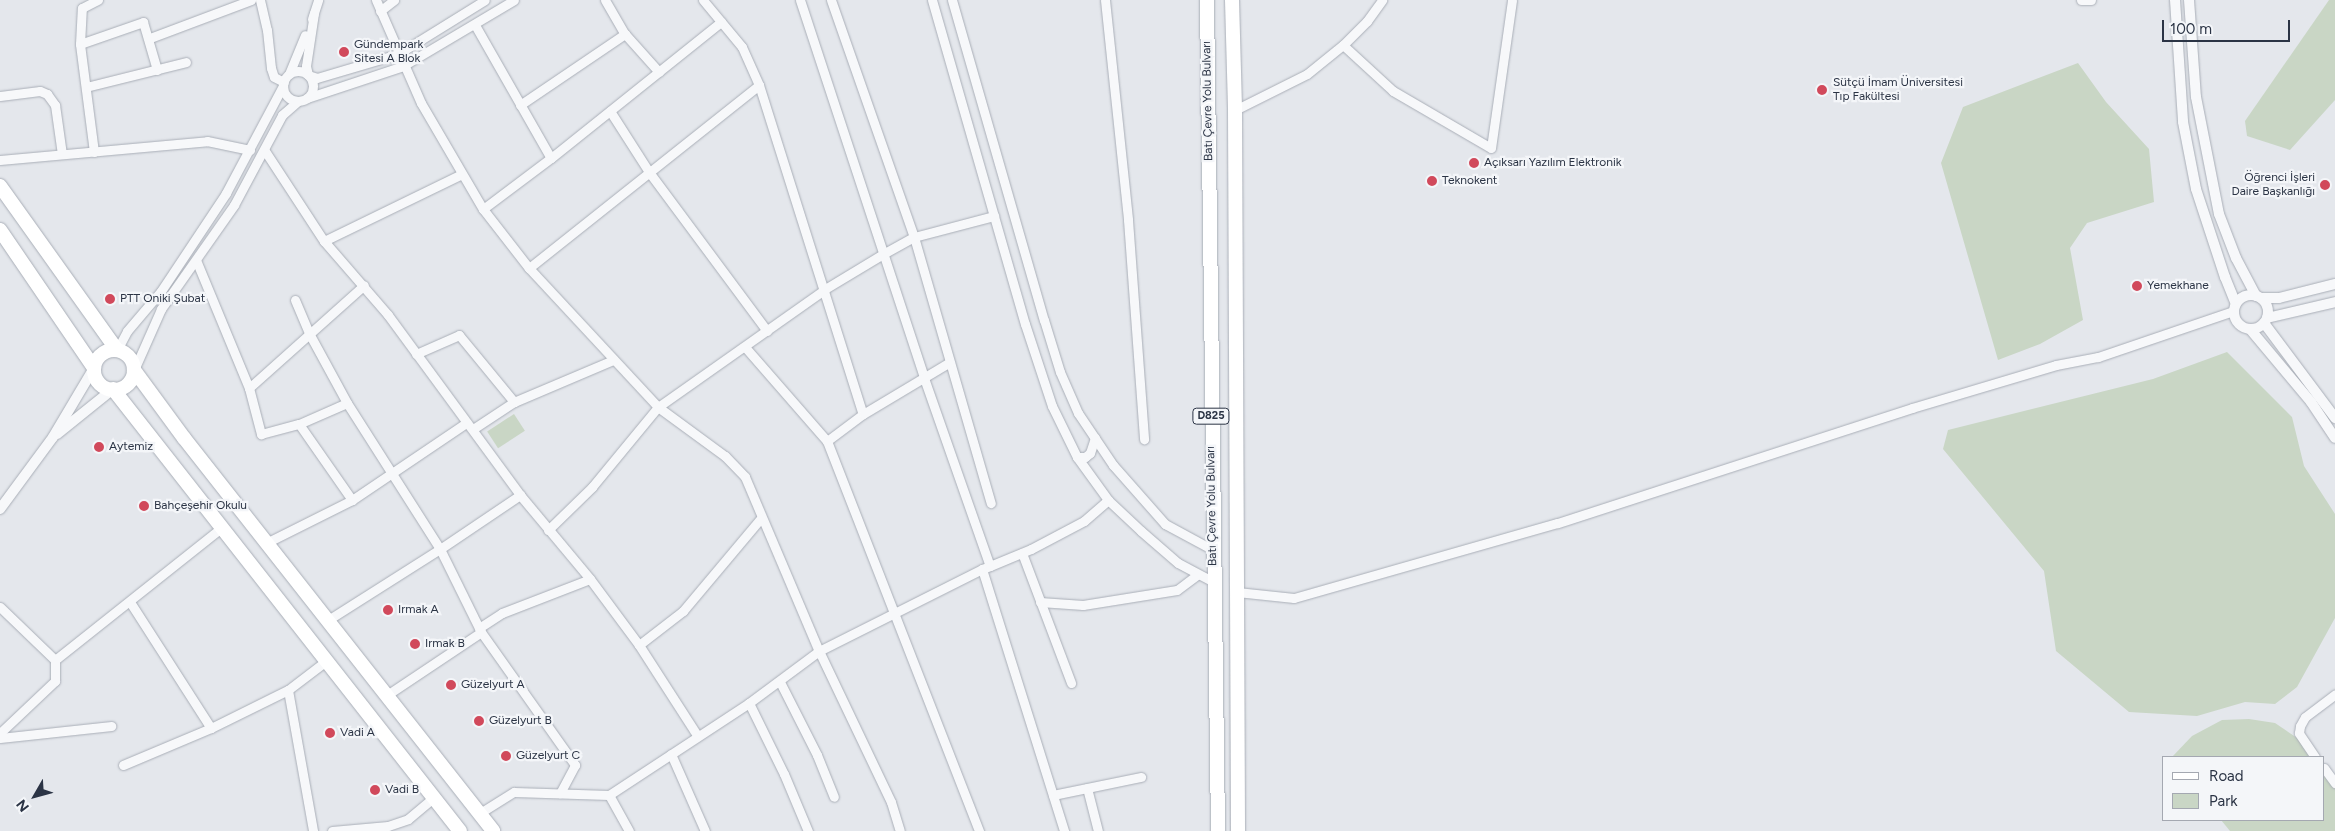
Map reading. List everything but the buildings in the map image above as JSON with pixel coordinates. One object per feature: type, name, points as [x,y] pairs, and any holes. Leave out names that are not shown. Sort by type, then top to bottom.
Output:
[{"type":"main road","name":"Batı Çevre Yolu Bulvarı","points":[[1207,0],[1213,582],[1218,831]]},
{"type":"main road","name":"Batı Çevre Yolu Bulvarı","points":[[1232,0],[1235,110],[1238,831]]},
{"type":"main road","points":[[0,186],[117,350],[128,356],[134,370],[184,438],[268,542],[494,831]]},
{"type":"main road","points":[[0,230],[94,368],[98,381],[102,386],[113,390],[460,831]]},
{"type":"main road","points":[[94,368],[100,356],[105,352],[117,350]]},
{"type":"main road","points":[[113,390],[128,385],[134,370]]},
{"type":"street","points":[[94,152],[80,44],[82,8],[98,0]]},
{"type":"street","points":[[150,38],[251,0]]},
{"type":"street","points":[[260,0],[267,30],[271,68],[274,77],[285,81]]},
{"type":"street","points":[[134,370],[162,309],[234,205],[265,151],[282,115],[313,89],[306,66],[307,45],[318,0]]},
{"type":"street","points":[[376,0],[421,104],[483,210],[529,268],[658,407],[725,456],[745,477],[818,651],[891,802],[900,831]]},
{"type":"street","points":[[380,11],[394,0]]},
{"type":"street","points":[[285,81],[298,71],[317,78],[398,54],[485,0]]},
{"type":"street","points":[[285,81],[286,95],[303,99],[403,66],[475,26],[514,0]]},
{"type":"street","points":[[605,0],[625,34],[659,72]]},
{"type":"street","points":[[703,0],[742,47],[759,85],[863,414]]},
{"type":"street","points":[[800,0],[986,567],[1064,831]]},
{"type":"street","points":[[831,0],[914,237],[991,503]]},
{"type":"street","points":[[932,0],[994,216],[1052,406],[1076,457],[1108,500],[1178,563],[1213,582]]},
{"type":"street","points":[[952,0],[1060,372],[1078,414],[1113,465],[1165,524],[1213,550]]},
{"type":"street","points":[[1105,0],[1128,220],[1144,439]]},
{"type":"street","points":[[1235,110],[1277,91],[1306,74],[1343,45],[1367,21],[1382,0]]},
{"type":"street","points":[[1343,45],[1393,91],[1491,148],[1512,0]]},
{"type":"street","points":[[2081,0],[2090,0]]},
{"type":"street","points":[[2175,0],[2183,122],[2196,190],[2240,325],[2255,329],[2266,320],[2335,302]]},
{"type":"street","points":[[2189,0],[2196,98],[2219,214],[2236,258],[2258,297],[2267,307],[2266,320],[2335,418]]},
{"type":"street","points":[[117,350],[127,331],[161,291],[226,193],[285,81],[314,13]]},
{"type":"street","points":[[80,44],[144,22],[150,38],[157,70]]},
{"type":"street","points":[[483,210],[721,22]]},
{"type":"street","points":[[475,26],[551,158]]},
{"type":"street","points":[[520,105],[625,34]]},
{"type":"street","points":[[86,87],[186,62]]},
{"type":"street","points":[[529,268],[759,85]]},
{"type":"street","points":[[0,96],[40,90],[47,94],[55,105],[62,154]]},
{"type":"street","points":[[610,111],[649,172],[767,332]]},
{"type":"street","points":[[0,160],[208,141],[250,150]]},
{"type":"street","points":[[265,151],[324,241],[364,285],[520,494],[590,579],[639,645],[697,735]]},
{"type":"street","points":[[324,241],[462,174]]},
{"type":"street","points":[[548,530],[592,487],[658,407],[767,332],[825,289],[914,237],[994,216]]},
{"type":"street","points":[[196,260],[249,388],[261,434],[298,424],[347,403]]},
{"type":"street","points":[[1237,592],[1294,598],[1558,523],[1912,408],[2056,365],[2098,357],[2235,308],[2245,297],[2279,298],[2335,284]]},
{"type":"street","points":[[249,388],[364,285]]},
{"type":"street","points":[[295,300],[310,335],[347,403],[440,550],[480,630],[575,766],[560,793]]},
{"type":"street","points":[[2250,329],[2311,402],[2335,438]]},
{"type":"street","points":[[416,354],[459,335],[514,402]]},
{"type":"street","points":[[745,347],[827,441],[979,831]]},
{"type":"street","points":[[268,542],[352,500],[391,472],[514,402],[613,360]]},
{"type":"street","points":[[827,441],[863,414],[950,362]]},
{"type":"street","points":[[1,507],[53,437],[94,368]]},
{"type":"street","points":[[53,437],[113,390]]},
{"type":"street","points":[[298,424],[352,500]]},
{"type":"street","points":[[1076,457],[1085,457],[1090,453],[1095,438]]},
{"type":"street","points":[[328,620],[440,550],[520,494]]},
{"type":"street","points":[[480,813],[514,792],[609,795],[697,735],[780,682],[818,651],[986,567],[1022,553],[1084,521],[1108,500]]},
{"type":"street","points":[[639,645],[682,611],[761,518]]},
{"type":"street","points":[[55,660],[222,528]]},
{"type":"street","points":[[1022,553],[1071,683]]},
{"type":"street","points":[[1040,602],[1083,605],[1177,590],[1198,574]]},
{"type":"street","points":[[387,695],[502,613],[590,579]]},
{"type":"street","points":[[130,602],[211,728]]},
{"type":"street","points":[[0,607],[55,660],[55,681],[0,733]]},
{"type":"street","points":[[123,765],[211,728],[288,690],[326,661]]},
{"type":"street","points":[[780,682],[817,756],[834,797]]},
{"type":"street","points":[[288,690],[313,831]]},
{"type":"street","points":[[2314,756],[2299,733],[2300,726],[2305,717],[2335,694]]},
{"type":"street","points":[[749,703],[784,774],[808,831]]},
{"type":"street","points":[[0,738],[111,726]]},
{"type":"street","points":[[671,754],[705,831]]},
{"type":"street","points":[[2325,769],[2335,782]]},
{"type":"street","points":[[1053,795],[1141,777]]},
{"type":"street","points":[[1087,788],[1098,831]]},
{"type":"street","points":[[609,795],[629,831]]},
{"type":"street","points":[[332,831],[388,826],[408,819],[433,798]]},
{"type":"green space","points":[[2329,0],[2335,0],[2335,100],[2290,150],[2247,136],[2245,121]]},
{"type":"green space","points":[[2078,63],[2106,102],[2149,149],[2154,202],[2087,223],[2070,248],[2083,320],[2040,344],[1998,360],[1941,163],[1963,107]]},
{"type":"green space","points":[[2227,352],[2292,417],[2304,466],[2335,514],[2335,618],[2297,687],[2275,704],[2245,702],[2197,716],[2129,712],[2056,651],[2044,571],[1943,449],[1948,430],[2153,379]]},
{"type":"green space","points":[[514,414],[525,431],[498,448],[487,431]]},
{"type":"green space","points":[[2249,719],[2275,723],[2300,740],[2312,756],[2173,756],[2192,736],[2222,720]]},
{"type":"green space","points":[[2325,772],[2335,786],[2335,831],[2230,831],[2222,821],[2325,821]]},
{"type":"place","name":"Gündempark Sitesi A Blok","points":[[344,52]]},
{"type":"place","name":"Sütçü İmam Üniversitesi Tıp Fakültesi","points":[[1822,90]]},
{"type":"place","name":"Açıksarı Yazılım Elektronik","points":[[1474,163]]},
{"type":"place","name":"Teknokent","points":[[1432,181]]},
{"type":"place","name":"Öğrenci İşleri Daire Başkanlığı","points":[[2325,185]]},
{"type":"place","name":"Yemekhane","points":[[2137,286]]},
{"type":"place","name":"PTT Oniki Şubat","points":[[110,299]]},
{"type":"place","name":"Aytemiz","points":[[99,447]]},
{"type":"place","name":"Bahçeşehir Okulu","points":[[144,506]]},
{"type":"place","name":"Irmak A","points":[[388,610]]},
{"type":"place","name":"Irmak B","points":[[415,644]]},
{"type":"place","name":"Güzelyurt A","points":[[451,685]]},
{"type":"place","name":"Güzelyurt B","points":[[479,721]]},
{"type":"place","name":"Vadi A","points":[[330,733]]},
{"type":"place","name":"Güzelyurt C","points":[[506,756]]},
{"type":"place","name":"Vadi B","points":[[375,790]]}]
